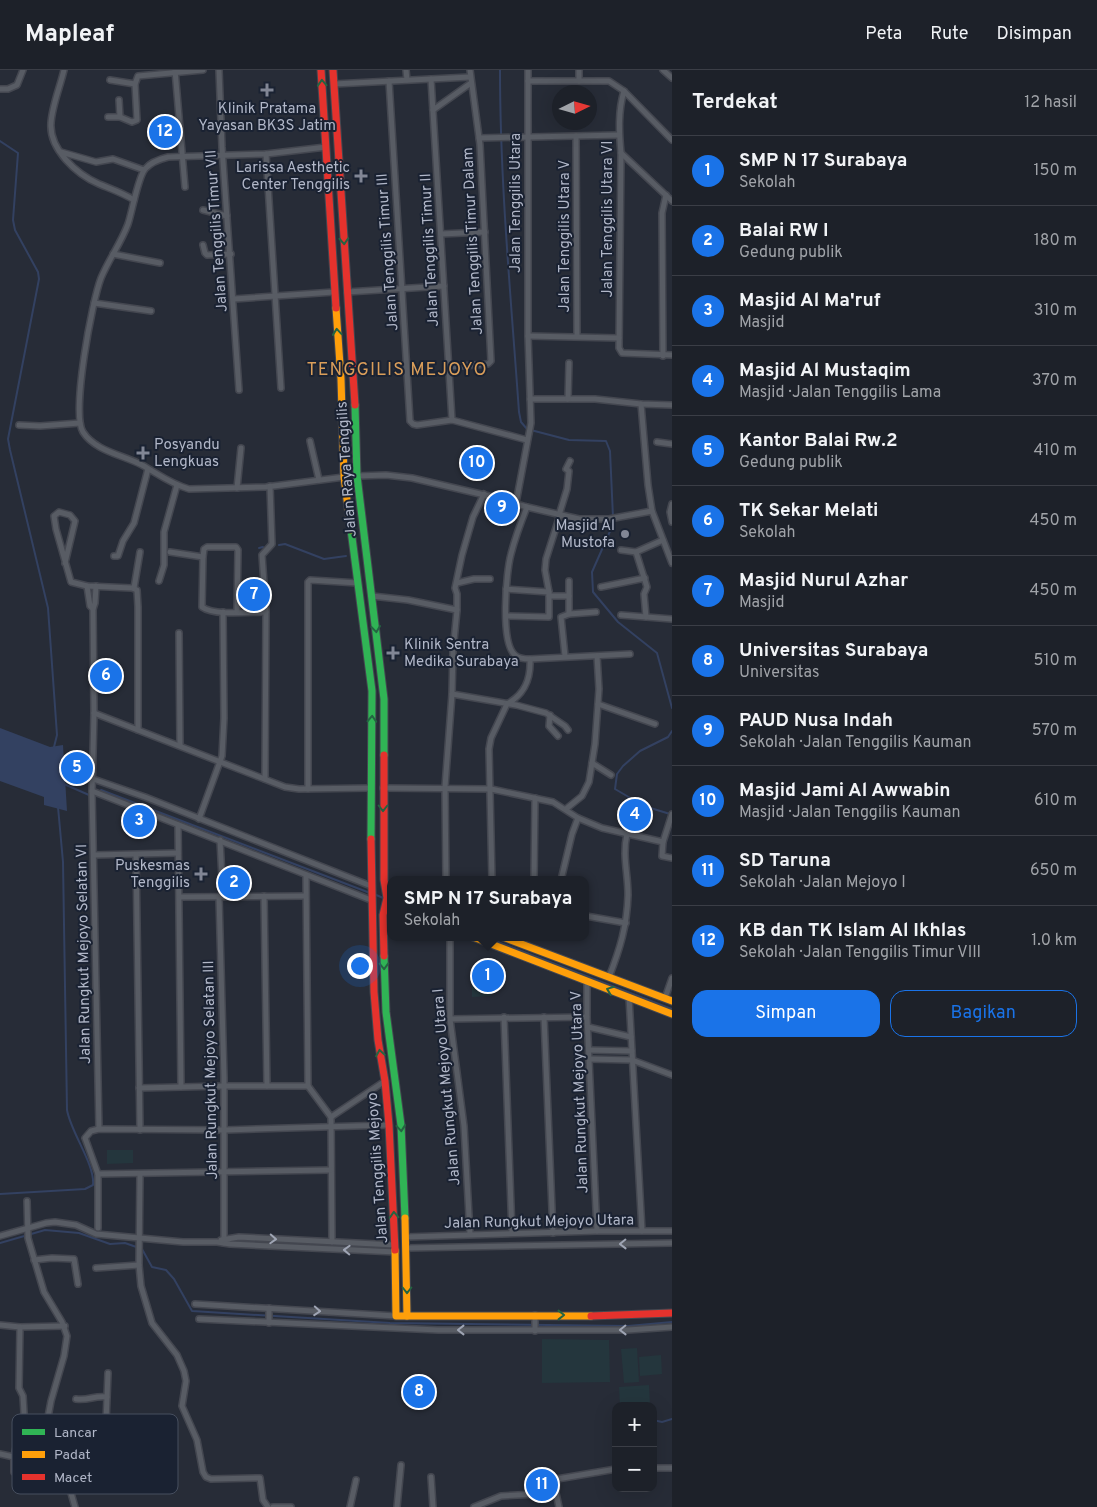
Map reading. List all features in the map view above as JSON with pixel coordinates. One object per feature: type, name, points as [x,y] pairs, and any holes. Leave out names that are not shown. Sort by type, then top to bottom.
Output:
[{"type":"main road","name":"Jalan Raya Tenggilis","points":[[321,70],[341,379],[344,477],[372,691],[370,788],[371,894]]},
{"type":"main road","name":"Jalan Raya Tenggilis","points":[[333,70],[357,445],[357,476],[383,692],[383,845],[384,880],[387,894]]},
{"type":"main road","points":[[329,215],[336,216],[342,214]]},
{"type":"main road","points":[[341,379],[353,379]]},
{"type":"main road","points":[[371,736],[383,737]]},
{"type":"main road","points":[[371,844],[383,845]]},
{"type":"main road","name":"Jalan Tenggilis Mejoyo","points":[[371,894],[374,992],[377,1031],[385,1081],[392,1175],[396,1248],[396,1316]]},
{"type":"main road","name":"Jalan Tenggilis Mejoyo","points":[[387,901],[383,915],[385,991],[391,1059],[401,1125],[407,1316]]},
{"type":"main road","points":[[503,942],[609,977],[668,1000]]},
{"type":"main road","points":[[503,942],[587,981],[672,1012]]},
{"type":"main road","points":[[374,992],[385,991]]},
{"type":"main road","points":[[392,1175],[404,1174]]},
{"type":"main road","points":[[396,1306],[403,1309],[407,1306]]},
{"type":"main road","points":[[396,1316],[535,1317],[621,1316],[672,1313]]},
{"type":"street","points":[[0,89],[8,89],[17,84],[23,70]]},
{"type":"street","points":[[63,70],[51,124],[52,135],[60,152],[68,162],[92,180],[134,200]]},
{"type":"street","points":[[108,117],[120,117],[132,122],[137,120],[136,77],[176,71],[203,70]]},
{"type":"street","name":"Jalan Tenggilis Timur VII","points":[[219,70],[239,390]]},
{"type":"street","points":[[406,70],[407,80]]},
{"type":"street","name":"Jalan Tenggilis Timur Dalam","points":[[449,367],[488,364],[491,361],[479,138],[470,70]]},
{"type":"street","name":"Jalan Tenggilis Utara","points":[[516,503],[530,429],[528,70]]},
{"type":"street","points":[[579,70],[579,81]]},
{"type":"street","points":[[663,70],[672,78]]},
{"type":"street","points":[[176,71],[185,187]]},
{"type":"street","points":[[334,84],[470,77]]},
{"type":"street","name":"Jalan Tenggilis Timur II","points":[[432,79],[452,420]]},
{"type":"street","points":[[110,80],[135,84]]},
{"type":"street","points":[[528,81],[606,80],[624,91],[672,140]]},
{"type":"street","name":"Jalan Tenggilis Timur III","points":[[389,81],[410,421],[416,425],[452,420]]},
{"type":"street","points":[[433,110],[471,83]]},
{"type":"street","name":"Jalan Tenggilis Utara VI","points":[[624,91],[621,101],[619,135],[622,153],[619,348],[622,353],[663,356]]},
{"type":"street","points":[[118,100],[120,117]]},
{"type":"street","points":[[479,138],[619,135]]},
{"type":"street","name":"Jalan Tenggilis Utara V","points":[[576,136],[577,336]]},
{"type":"street","points":[[326,147],[266,154],[161,159],[144,170],[123,235],[101,279],[94,303],[81,377],[80,423],[83,432],[96,445],[148,469],[177,486],[190,489],[270,486],[344,477]]},
{"type":"street","points":[[60,152],[96,162],[113,159],[144,170]]},
{"type":"street","points":[[622,153],[672,201]]},
{"type":"street","points":[[266,154],[281,388]]},
{"type":"street","points":[[666,195],[662,213],[663,356],[672,355]]},
{"type":"street","points":[[203,210],[228,216]]},
{"type":"street","points":[[441,234],[485,232]]},
{"type":"street","points":[[203,245],[206,255],[230,254]]},
{"type":"street","points":[[113,254],[160,263]]},
{"type":"street","points":[[347,292],[444,286]]},
{"type":"street","points":[[234,299],[334,292]]},
{"type":"street","points":[[94,303],[151,310]]},
{"type":"street","points":[[528,336],[619,338]]},
{"type":"street","points":[[568,398],[569,362]]},
{"type":"street","points":[[530,399],[568,398],[672,405]]},
{"type":"street","points":[[641,404],[652,510],[672,563]]},
{"type":"street","points":[[452,420],[527,440]]},
{"type":"street","points":[[19,425],[49,426],[80,423]]},
{"type":"street","points":[[310,440],[319,480]]},
{"type":"street","points":[[656,442],[672,445]]},
{"type":"street","points":[[237,488],[241,448]]},
{"type":"street","points":[[506,616],[549,617],[549,594],[545,576],[546,559],[567,489],[568,471],[566,469],[570,461]]},
{"type":"street","points":[[114,556],[118,556],[123,541],[134,524],[148,469]]},
{"type":"street","points":[[357,476],[386,475],[412,478],[484,494],[527,507],[579,519],[609,520],[652,510]]},
{"type":"street","points":[[158,581],[164,565],[164,532],[177,486]]},
{"type":"street","points":[[265,778],[266,612],[262,554],[272,544],[270,486]]},
{"type":"street","points":[[446,876],[445,787],[457,610],[455,588],[473,517],[484,494]]},
{"type":"street","points":[[672,504],[670,512],[672,522]]},
{"type":"street","points":[[527,507],[510,556],[506,590],[506,616],[512,651],[519,657],[530,659],[630,654]]},
{"type":"street","points":[[66,563],[74,521],[70,515],[59,512],[54,520],[71,582],[87,586],[134,588]]},
{"type":"street","points":[[621,550],[636,552],[663,540]]},
{"type":"street","points":[[237,612],[238,550],[236,547],[206,547],[203,556],[202,607],[223,612],[237,612],[266,612]]},
{"type":"street","points":[[138,730],[137,592],[134,588],[140,552]]},
{"type":"street","points":[[170,552],[203,556]]},
{"type":"street","points":[[636,552],[647,586],[644,594],[646,617]]},
{"type":"street","points":[[601,587],[644,578]]},
{"type":"street","points":[[457,583],[474,579],[490,579]]},
{"type":"street","points":[[308,789],[308,582],[310,580],[358,583]]},
{"type":"street","points":[[569,581],[569,614]]},
{"type":"street","points":[[87,586],[90,606],[93,609]]},
{"type":"street","points":[[93,609],[95,606],[96,586]]},
{"type":"street","points":[[506,590],[570,596]]},
{"type":"street","points":[[372,596],[408,600],[457,610]]},
{"type":"street","name":"Jalan Rungkut Mejoyo Selatan VI","points":[[93,609],[94,713],[92,790],[99,1129]]},
{"type":"street","points":[[199,819],[221,762],[224,718],[223,612]]},
{"type":"street","points":[[565,656],[561,617],[569,614],[596,612]]},
{"type":"street","points":[[621,615],[672,619]]},
{"type":"street","points":[[179,633],[180,745]]},
{"type":"street","points":[[566,809],[582,796],[586,788],[592,763],[600,675],[597,656]]},
{"type":"street","points":[[492,876],[489,749],[491,738],[507,704],[517,699],[524,690],[529,678],[530,659]]},
{"type":"street","points":[[452,694],[507,704],[550,715],[568,730]]},
{"type":"street","points":[[598,704],[655,724]]},
{"type":"street","points":[[94,713],[285,787],[308,789],[370,788]]},
{"type":"street","points":[[550,715],[549,726],[558,736]]},
{"type":"street","points":[[592,763],[611,775]]},
{"type":"street","points":[[93,779],[199,819],[371,894]]},
{"type":"street","points":[[383,788],[445,787],[491,789],[553,802],[578,818],[602,828],[664,842]]},
{"type":"street","points":[[92,790],[178,825],[227,842],[306,876],[371,894]]},
{"type":"street","points":[[534,876],[535,798]]},
{"type":"street","points":[[672,814],[662,856],[672,858]]},
{"type":"street","points":[[562,876],[572,834],[578,818]]},
{"type":"street","points":[[178,825],[181,1087]]},
{"type":"street","points":[[227,842],[230,833]]},
{"type":"street","points":[[609,977],[621,947],[626,923],[628,894],[624,845],[628,834]]},
{"type":"street","name":"Jalan Rungkut Mejoyo Selatan III","points":[[220,840],[225,1130],[224,1241]]},
{"type":"street","points":[[94,855],[178,853]]},
{"type":"street","points":[[136,855],[140,1130]]},
{"type":"street","points":[[306,876],[308,1086],[331,1117],[332,1242]]},
{"type":"street","points":[[264,896],[267,1086]]},
{"type":"street","points":[[180,897],[305,896]]},
{"type":"street","points":[[589,917],[626,923]]},
{"type":"street","name":"Jalan Rungkut Mejoyo Utara I","points":[[450,941],[450,1018],[464,1126],[470,1234]]},
{"type":"street","points":[[668,1000],[672,978]]},
{"type":"street","name":"Jalan Rungkut Mejoyo Utara V","points":[[587,981],[597,1231]]},
{"type":"street","points":[[629,997],[642,1232]]},
{"type":"street","points":[[504,1017],[512,1233]]},
{"type":"street","points":[[544,1017],[553,1233]]},
{"type":"street","points":[[450,1018],[587,1017]]},
{"type":"street","points":[[588,1027],[631,1037]]},
{"type":"street","points":[[589,1050],[632,1051]]},
{"type":"street","points":[[589,1059],[632,1060],[672,1075]]},
{"type":"street","points":[[331,1117],[385,1081]]},
{"type":"street","points":[[140,1088],[308,1086]]},
{"type":"street","points":[[98,1228],[98,1174],[85,1140],[91,1131],[99,1129],[225,1130],[389,1125]]},
{"type":"street","points":[[98,1174],[331,1170]]},
{"type":"street","points":[[140,1174],[141,1286],[152,1323],[177,1355],[186,1376],[182,1406],[197,1440],[203,1472],[206,1477],[211,1479],[260,1478],[262,1500],[268,1507]]},
{"type":"street","points":[[27,1201],[27,1233],[34,1260],[44,1292],[64,1326],[67,1336],[67,1347],[53,1389],[49,1414]]},
{"type":"street","points":[[0,1236],[27,1233],[46,1223],[66,1222],[96,1234],[183,1242],[217,1242],[239,1237],[332,1242],[396,1248]]},
{"type":"street","name":"Jalan Rungkut Mejoyo Utara","points":[[406,1237],[597,1231],[672,1231]]},
{"type":"street","points":[[574,1232],[574,1245]]},
{"type":"street","points":[[456,1235],[456,1247]]},
{"type":"street","points":[[224,1241],[396,1248]]},
{"type":"street","name":"Jalan Rungkut Mejoyo Utara","points":[[406,1248],[672,1243]]},
{"type":"street","points":[[34,1260],[52,1258],[74,1259],[78,1284]]},
{"type":"street","points":[[96,1268],[140,1265]]},
{"type":"street","points":[[195,1304],[396,1316]]},
{"type":"street","points":[[269,1309],[269,1321]]},
{"type":"street","points":[[535,1317],[535,1329]]},
{"type":"street","points":[[199,1319],[269,1321],[396,1329],[628,1330],[672,1327]]},
{"type":"street","points":[[0,1325],[20,1327],[64,1326]]},
{"type":"street","points":[[20,1327],[18,1388],[23,1396],[24,1414]]},
{"type":"street","points":[[106,1414],[108,1373]]},
{"type":"street","points":[[76,1399],[87,1400],[96,1396],[107,1397]]},
{"type":"street","points":[[397,1507],[401,1465]]},
{"type":"street","points":[[657,1468],[672,1468]]},
{"type":"street","points":[[559,1507],[556,1493],[557,1479],[612,1470]]},
{"type":"street","points":[[431,1477],[433,1507]]},
{"type":"street","points":[[350,1507],[356,1480]]},
{"type":"street","points":[[474,1507],[501,1496],[556,1493]]},
{"type":"street","points":[[71,1494],[75,1507]]},
{"type":"street","points":[[273,1507],[291,1507]]},
{"type":"shaded area","points":[[490,973],[491,996],[472,997],[472,974]]},
{"type":"shaded area","points":[[107,1150],[133,1150],[133,1163],[107,1164]]},
{"type":"shaded area","points":[[542,1339],[609,1340],[610,1382],[542,1383]]},
{"type":"shaded area","points":[[637,1348],[639,1382],[624,1383],[621,1349]]},
{"type":"shaded area","points":[[661,1355],[662,1374],[640,1376],[639,1357]]},
{"type":"shaded area","points":[[649,1385],[650,1402],[620,1402],[619,1387]]},
{"type":"water","points":[[0,728],[50,747],[63,745],[67,811],[44,805],[44,797],[0,781]]},
{"type":"waterway","points":[[500,70],[500,113],[509,284],[521,422],[527,429],[569,440],[606,441],[610,451],[613,517],[611,529],[592,572],[593,592],[618,622],[657,653],[672,708]]},
{"type":"waterway","points":[[0,141],[18,153],[13,220],[15,230],[38,272],[39,279],[8,439],[48,608],[57,735],[54,747]]},
{"type":"waterway","points":[[279,545],[285,544],[324,559],[346,556]]},
{"type":"waterway","points":[[259,548],[263,547]]},
{"type":"waterway","points":[[670,814],[644,806],[615,789],[617,774],[623,766],[640,751],[668,737],[672,731]]},
{"type":"waterway","points":[[64,784],[89,795]]},
{"type":"waterway","points":[[101,790],[370,893]]},
{"type":"waterway","points":[[0,1194],[85,1189],[93,1185],[93,1177],[87,1158],[69,1119],[67,1110],[63,862],[58,807]]},
{"type":"waterway","points":[[374,894],[387,900]]},
{"type":"waterway","points":[[495,941],[672,1009]]},
{"type":"waterway","points":[[0,1243],[45,1230],[79,1233],[110,1244],[125,1243],[142,1249],[152,1267],[166,1270],[174,1279],[192,1311],[390,1323],[628,1326],[672,1322]]},
{"type":"waterway","points":[[657,1421],[662,1422],[672,1419]]},
{"type":"traffic: fast","points":[[355,405],[357,476],[384,699],[384,755]]},
{"type":"traffic: fast","points":[[351,530],[372,691],[371,839]]},
{"type":"traffic: fast","points":[[384,956],[386,1012],[401,1125],[405,1218]]},
{"type":"traffic: slow","points":[[336,308],[341,379],[344,477],[351,530]]},
{"type":"traffic: slow","points":[[483,941],[672,1014]]},
{"type":"traffic: slow","points":[[514,941],[672,1001]]},
{"type":"traffic: slow","points":[[405,1218],[407,1316]]},
{"type":"traffic: slow","points":[[395,1250],[396,1316],[591,1316]]},
{"type":"traffic: jam","points":[[321,70],[336,308]]},
{"type":"traffic: jam","points":[[333,70],[355,405]]},
{"type":"traffic: jam","points":[[384,755],[384,880],[387,898],[383,915],[384,956]]},
{"type":"traffic: jam","points":[[371,839],[374,992],[389,1125],[395,1250]]},
{"type":"traffic: jam","points":[[591,1316],[672,1313]]},
{"type":"place","name":"Klinik Pratama Yayasan BK3S Jatim","points":[[267,90]]},
{"type":"place","name":"KB dan TK Islam Al Ikhlas","points":[[165,132]]},
{"type":"place","name":"Larissa Aesthetic Center Tenggilis","points":[[361,176]]},
{"type":"place","name":"Posyandu Lengkuas","points":[[143,453]]},
{"type":"place","name":"Masjid Jami Al Awwabin","points":[[477,463]]},
{"type":"place","name":"PAUD Nusa Indah","points":[[502,508]]},
{"type":"place","name":"Masjid Al Mustofa","points":[[625,534]]},
{"type":"place","name":"Masjid Nurul Azhar","points":[[254,595]]},
{"type":"place","name":"Klinik Sentra Medika Surabaya","points":[[393,653]]},
{"type":"place","name":"TK Sekar Melati","points":[[106,676]]},
{"type":"place","name":"Kantor Balai Rw.2","points":[[77,768]]},
{"type":"place","name":"Masjid Al Mustaqim","points":[[635,815]]},
{"type":"place","name":"Masjid Al Ma'ruf","points":[[139,821]]},
{"type":"place","name":"Puskesmas Tenggilis","points":[[201,874]]},
{"type":"place","name":"Balai RW I","points":[[234,883]]},
{"type":"place","name":"SMP N 17 Surabaya","points":[[488,976]]},
{"type":"place","name":"Universitas Surabaya","points":[[419,1392]]},
{"type":"place","name":"SD Taruna","points":[[542,1485]]},
{"type":"district","name":"TENGGILIS MEJOYO","points":[[397,369]]}]
